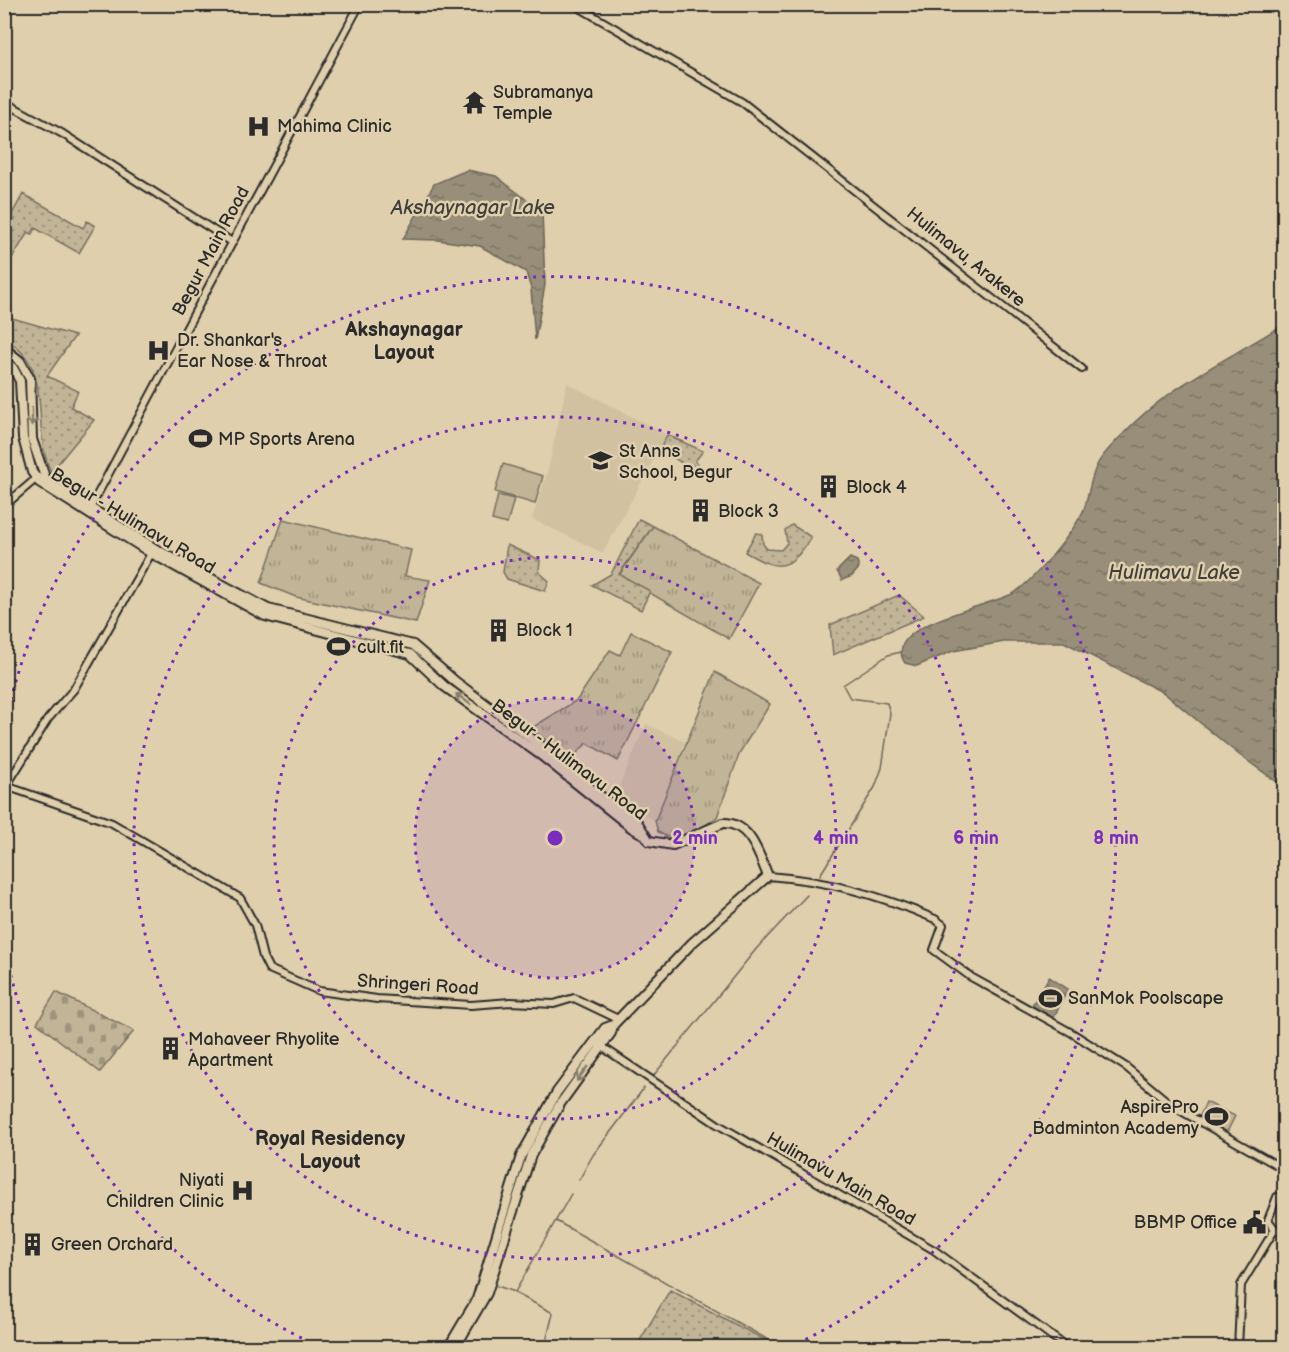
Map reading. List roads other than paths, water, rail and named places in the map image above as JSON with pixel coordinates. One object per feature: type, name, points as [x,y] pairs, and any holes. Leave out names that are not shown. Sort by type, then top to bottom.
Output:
[{"type":"main road","points":[[4,348],[23,366],[32,390],[32,439],[42,473],[46,480],[90,510]]},
{"type":"main road","points":[[4,359],[16,372],[22,392],[23,438],[35,479]]},
{"type":"main road","points":[[22,392],[32,390]]},
{"type":"main road","name":"Begur - Hulimavu Road","points":[[35,479],[125,529],[152,550]]},
{"type":"main road","name":"Begur - Hulimavu Road","points":[[90,510],[152,550],[268,609],[413,645],[463,688],[551,753],[595,792],[636,822],[649,841],[673,845],[723,823],[735,824],[754,843],[768,876]]},
{"type":"main road","points":[[455,1347],[477,1299],[521,1156],[557,1092],[611,1033],[616,1022],[692,943],[768,876]]},
{"type":"main road","points":[[448,1347],[460,1333]]},
{"type":"street","name":"Begur Main Road","points":[[90,510],[360,4]]},
{"type":"street","name":"Hulimavu, Arakere","points":[[573,4],[742,102],[1082,369]]},
{"type":"street","points":[[4,102],[63,134],[232,242]]},
{"type":"street","name":"Begur - Hulimavu Road","points":[[4,506],[42,473]]},
{"type":"street","points":[[5,787],[48,719],[74,689],[152,550]]},
{"type":"street","name":"Shringeri Road","points":[[5,787],[112,823],[240,898],[255,925],[263,957],[269,969],[319,991],[377,999],[471,1005],[511,1002],[554,1004],[574,998],[616,1022]]},
{"type":"street","points":[[768,876],[803,879],[854,891],[935,919],[943,925],[934,950],[971,977],[1072,1033],[1126,1067],[1174,1107],[1284,1169]]},
{"type":"street","name":"Hulimavu Main Road","points":[[599,1044],[717,1124],[934,1250],[1068,1347]]},
{"type":"street","points":[[1284,1199],[1277,1197],[1269,1215],[1270,1224],[1284,1233]]},
{"type":"street","points":[[1238,1347],[1241,1286],[1275,1229]]},
{"type":"water","name":"Akshaynagar Lake","points":[[467,170],[496,176],[542,212],[545,285],[535,340],[531,289],[526,272],[480,246],[438,240],[403,239],[434,184]]},
{"type":"water","name":"Hulimavu Lake","points":[[1284,324],[1284,787],[1238,754],[1164,693],[1064,642],[1004,642],[953,651],[917,666],[905,663],[901,649],[908,637],[942,618],[1014,593],[1043,566],[1079,519],[1099,461],[1141,417],[1179,387]]},
{"type":"water","points":[[850,558],[857,561],[859,568],[852,576],[842,580],[837,571]]},
{"type":"water","name":"SanMok Poolscape","points":[[1049,977],[1068,989],[1053,1019],[1031,1007]]},
{"type":"waterway","points":[[820,875],[875,787],[882,768],[890,713],[887,703],[850,698],[843,685],[888,655],[901,652]]},
{"type":"waterway","points":[[654,1075],[757,948],[807,895]]},
{"type":"waterway","points":[[579,1180],[593,1155],[644,1088]]},
{"type":"waterway","points":[[497,1286],[515,1292],[571,1194]]},
{"type":"waterway","points":[[556,1221],[783,1348]]},
{"type":"waterway","points":[[515,1293],[553,1313],[547,1338]]},
{"type":"waterway","points":[[554,1341],[565,1348]]},
{"type":"place","name":"Subramanya Temple","points":[[475,102]]},
{"type":"place","name":"Mahima Clinic","points":[[259,126]]},
{"type":"place","name":"Dr. Shankar's Ear Nose & Throat","points":[[159,350]]},
{"type":"place","name":"MP Sports Arena","points":[[200,439]]},
{"type":"place","name":"St Anns School, Begur","points":[[601,461]]},
{"type":"place","name":"Block 4","points":[[828,487]]},
{"type":"place","name":"Block 3","points":[[700,511]]},
{"type":"place","name":"Block 1","points":[[498,630]]},
{"type":"place","name":"cult.fit","points":[[339,647]]},
{"type":"place","name":"SanMok Poolscape","points":[[1050,998]]},
{"type":"place","name":"Mahaveer Rhyolite Apartment","points":[[170,1049]]},
{"type":"place","name":"AspirePro Badminton Academy","points":[[1217,1117]]},
{"type":"place","name":"Niyati Children Clinic","points":[[242,1190]]},
{"type":"place","name":"BBMP Office","points":[[1255,1222]]},
{"type":"place","name":"Green Orchard","points":[[33,1244]]},
{"type":"district","name":"Akshaynagar Layout","points":[[404,342]]},
{"type":"district","name":"Royal Residency Layout","points":[[330,1150]]}]
